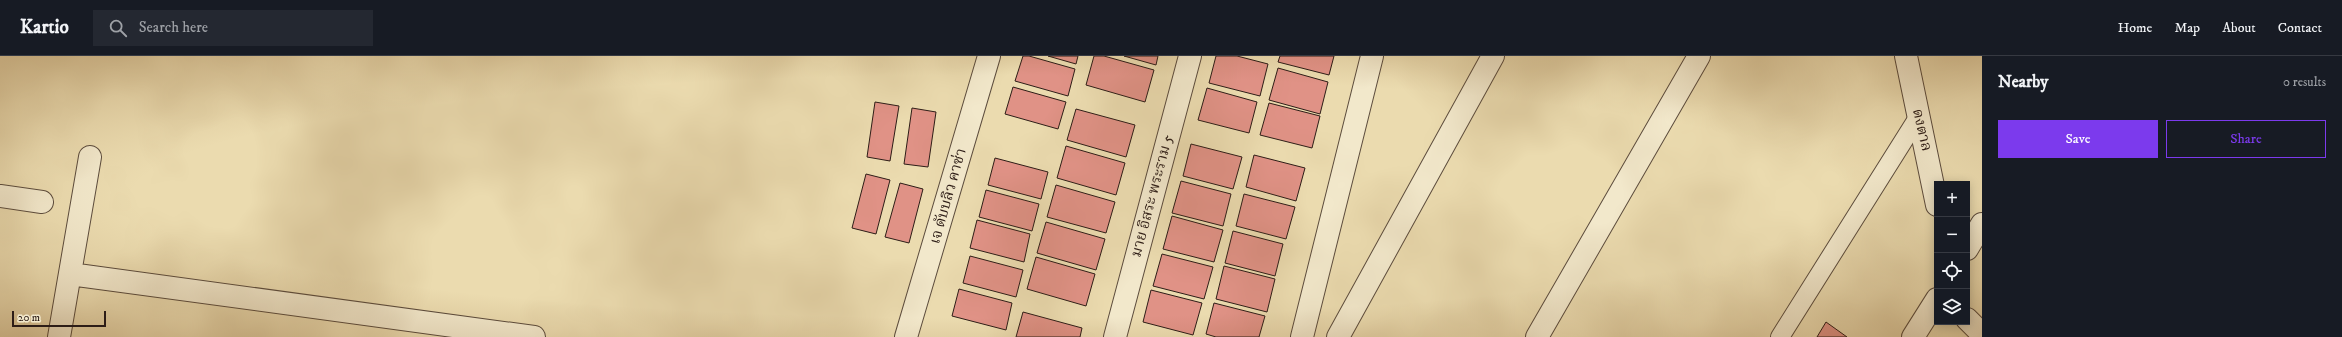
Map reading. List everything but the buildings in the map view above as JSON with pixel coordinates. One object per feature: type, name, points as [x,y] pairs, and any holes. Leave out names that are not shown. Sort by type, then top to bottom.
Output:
[{"type":"street","name":"เจ ดับบลิว คาซ่า","points":[[906,337],[989,56]]},
{"type":"street","name":"มาย อิสระ พระราม 5","points":[[1114,337],[1190,56]]},
{"type":"street","points":[[1302,337],[1372,56]]},
{"type":"street","points":[[1338,337],[1493,56]]},
{"type":"street","points":[[1538,337],[1699,56]]},
{"type":"street","name":"ดงตาล","points":[[1906,56],[1934,190]]},
{"type":"street","points":[[59,337],[90,157]]},
{"type":"street","points":[[0,196],[42,202]]},
{"type":"street","points":[[1970,244],[1982,224]]},
{"type":"street","points":[[70,274],[534,337]]},
{"type":"street","points":[[1913,337],[1934,304]]},
{"type":"street","points":[[1970,322],[1982,334]]},
{"type":"lane","points":[[1780,337],[1919,116]]}]
